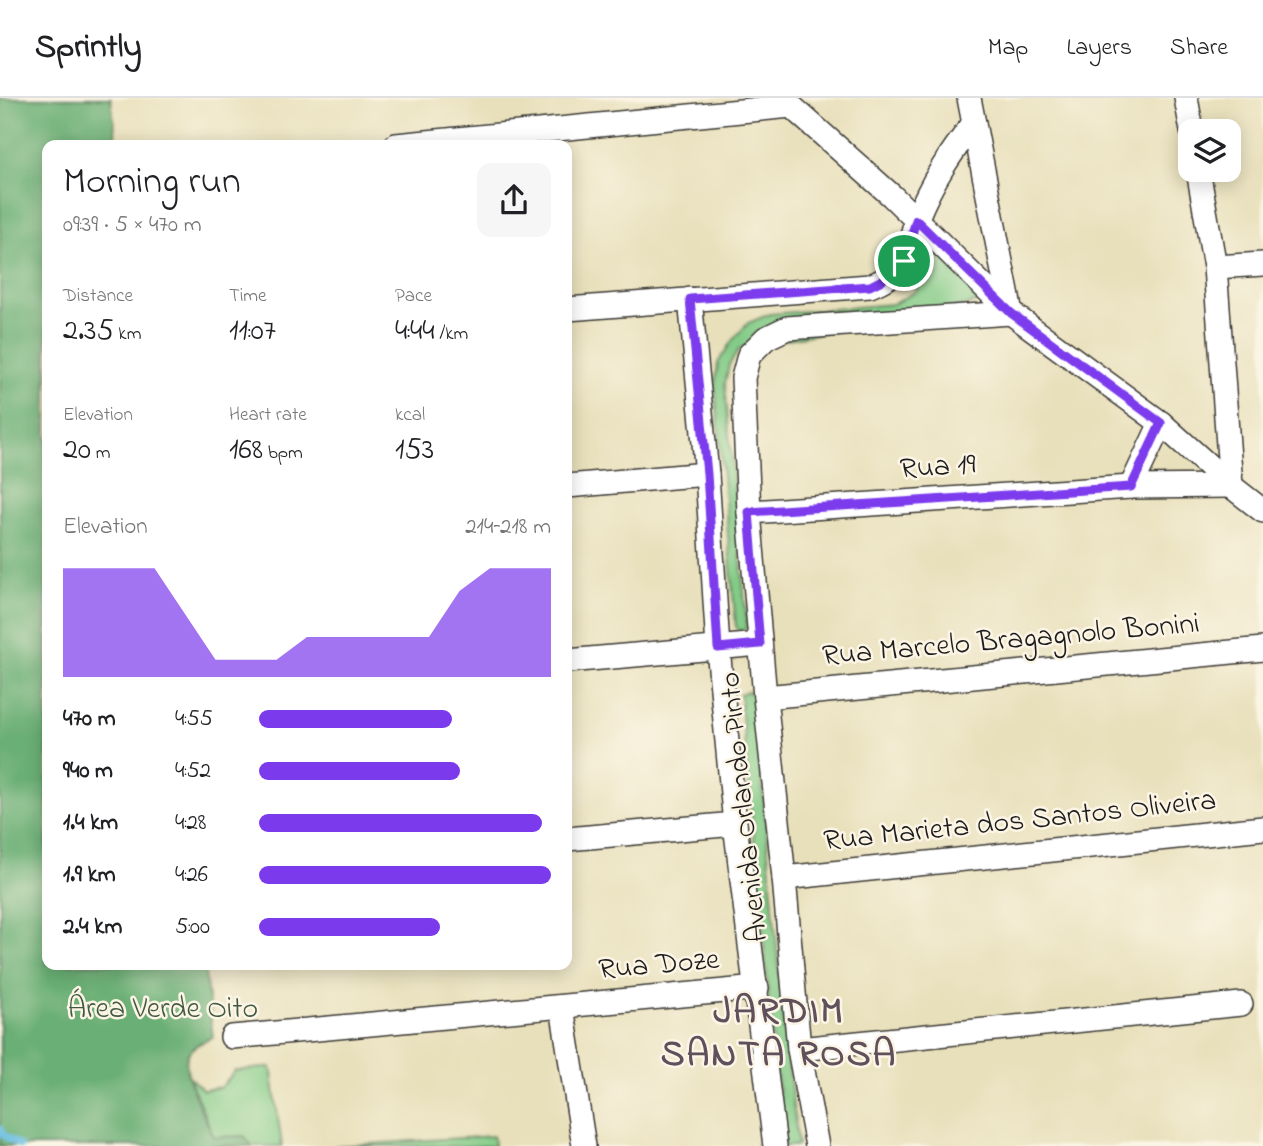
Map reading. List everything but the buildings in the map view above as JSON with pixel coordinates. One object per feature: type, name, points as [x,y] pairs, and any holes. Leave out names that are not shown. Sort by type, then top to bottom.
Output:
[{"type":"street","points":[[969,98],[1011,313]]},
{"type":"street","points":[[1186,98],[1190,119]]},
{"type":"street","points":[[441,140],[787,102],[916,220],[1011,313],[1161,423],[1263,511]]},
{"type":"street","points":[[572,309],[870,286],[896,271],[904,261],[916,220],[933,182],[951,152],[974,123]]},
{"type":"street","points":[[1200,182],[1215,267],[1231,486]]},
{"type":"street","points":[[1215,267],[1263,264]]},
{"type":"street","name":"Avenida Orlando Pinto","points":[[690,299],[707,474],[718,648],[736,824],[775,1146]]},
{"type":"street","name":"Avenida Orlando Pinto","points":[[817,1146],[799,1049],[785,878],[760,644],[749,512],[743,378],[749,355],[766,338],[787,328],[1011,313]]},
{"type":"street","points":[[1131,487],[1161,423]]},
{"type":"street","points":[[572,486],[707,474]]},
{"type":"street","name":"Rua 19","points":[[749,512],[1131,487],[1231,486]]},
{"type":"street","points":[[572,661],[760,644]]},
{"type":"street","name":"Rua Marcelo Bragagnolo Bonini","points":[[765,696],[1263,649]]},
{"type":"street","points":[[572,839],[736,824]]},
{"type":"street","name":"Rua Marieta dos Santos Oliveira","points":[[785,878],[1263,828]]},
{"type":"street","name":"Rua Doze","points":[[232,1037],[757,988]]},
{"type":"street","points":[[799,1049],[1241,1003]]},
{"type":"street","points":[[562,1007],[584,1146]]},
{"type":"green space","name":"Área Verde Oito","points":[[0,98],[111,98],[116,140],[42,140],[42,970],[205,970],[213,1037],[191,1050],[186,1065],[188,1074],[214,1137],[244,1136],[252,1146],[0,1146]]},
{"type":"green space","points":[[934,248],[988,293],[965,306],[740,348],[729,365],[725,384],[747,627],[741,632],[736,628],[715,385],[718,363],[731,342],[748,323],[770,314],[893,304],[915,292],[921,281],[920,260]]},
{"type":"green space","points":[[749,691],[754,696],[785,1038],[798,1146],[785,1146],[773,1041],[740,694]]},
{"type":"green space","points":[[271,1067],[282,1146],[252,1146],[244,1136],[214,1137],[188,1076],[203,1090],[221,1087],[235,1071]]},
{"type":"green space","points":[[493,1136],[494,1146],[335,1146]]},
{"type":"waterway","points":[[0,1129],[3,1135],[20,1146]]},
{"type":"district","name":"JARDIM SANTA ROSA","points":[[779,1034]]},
{"type":"route","points":[[916,220],[1011,313],[1161,423],[1131,487],[749,512],[760,644],[718,648],[707,474],[690,299],[870,286],[896,271],[904,261],[916,220]]}]
